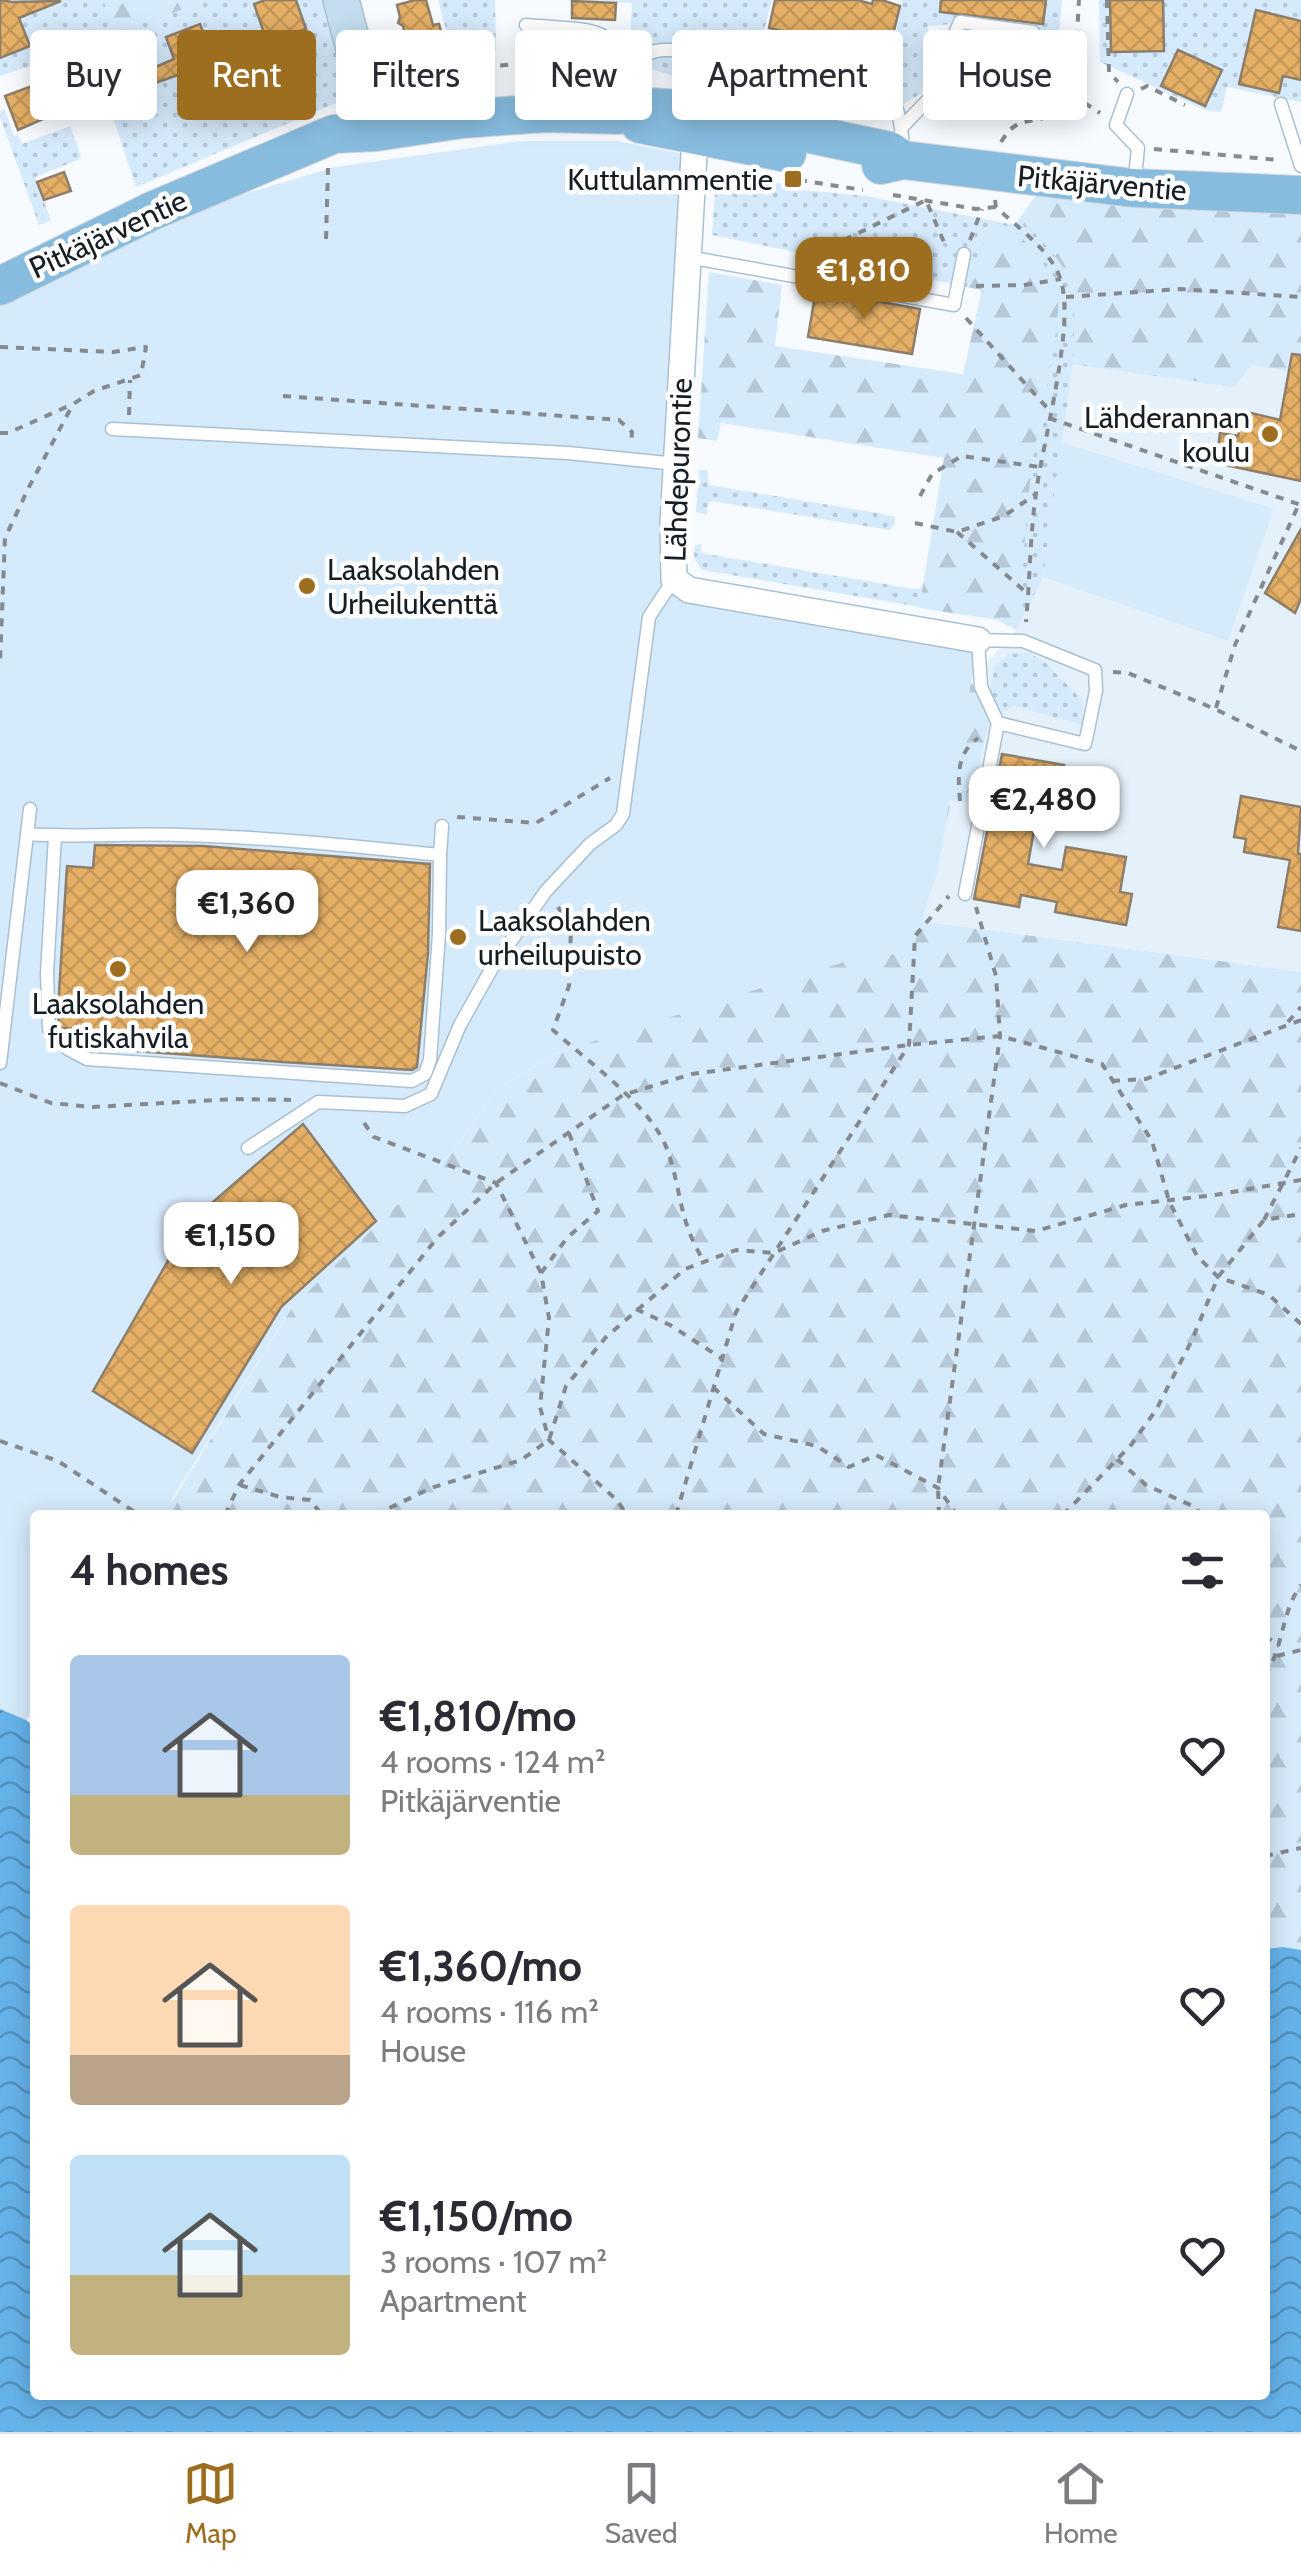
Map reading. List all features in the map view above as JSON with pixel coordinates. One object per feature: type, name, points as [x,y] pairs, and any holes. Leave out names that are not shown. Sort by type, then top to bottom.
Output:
[{"type":"main road","name":"Pitkäjärventie","points":[[0,286],[152,211],[334,134],[515,115]]},
{"type":"main road","name":"Pitkäjärventie","points":[[631,120],[651,128],[696,124],[817,159],[884,166],[898,161],[1134,188],[1301,195]]},
{"type":"main road","name":"Pitkäjärventie","points":[[217,184],[340,154],[376,132]]},
{"type":"street","points":[[342,0],[376,132]]},
{"type":"street","name":"Lähdepurontie","points":[[696,124],[674,579],[689,590],[978,640]]},
{"type":"lane","points":[[956,30],[960,22],[1018,30]]},
{"type":"lane","points":[[526,25],[588,30]]},
{"type":"lane","points":[[1128,94],[1116,125],[1138,148],[1134,188]]},
{"type":"lane","points":[[898,161],[923,101]]},
{"type":"lane","points":[[1281,104],[1301,166]]},
{"type":"lane","points":[[896,120],[898,161]]},
{"type":"lane","points":[[688,257],[954,305],[964,254]]},
{"type":"lane","points":[[112,429],[677,464]]},
{"type":"lane","points":[[248,1148],[318,1102],[405,1106],[432,1094],[460,1025],[492,968],[546,891],[623,814],[650,617],[674,579]]},
{"type":"lane","points":[[964,894],[998,723],[981,687],[978,640],[1024,642],[1095,670],[1096,691],[1086,744],[998,723]]},
{"type":"lane","points":[[0,1062],[30,809]]},
{"type":"lane","points":[[55,836],[47,974],[49,1029],[68,1049],[88,1059],[412,1081],[425,1074],[430,1060],[440,855],[446,821]]},
{"type":"lane","points":[[27,834],[184,835],[440,855]]},
{"type":"path","points":[[1076,30],[1079,0]]},
{"type":"path","points":[[1106,0],[1109,72],[1128,94],[1147,86],[1186,104]]},
{"type":"path","points":[[1087,105],[1116,125]]},
{"type":"path","points":[[1001,142],[1009,129],[1024,120]]},
{"type":"path","points":[[326,158],[330,180],[326,238]]},
{"type":"path","points":[[898,161],[926,200],[959,282],[1024,285],[1061,279]]},
{"type":"path","points":[[792,179],[869,191]]},
{"type":"path","points":[[774,272],[926,200],[996,208],[1050,260],[1061,279],[1063,333],[1036,494],[1024,642]]},
{"type":"path","points":[[964,254],[982,209]]},
{"type":"path","points":[[1064,297],[1180,289],[1301,297]]},
{"type":"path","points":[[954,305],[1049,414],[1300,504],[1235,645],[1216,709]]},
{"type":"path","points":[[0,347],[113,352],[146,346],[141,375],[94,391],[73,404],[0,433]]},
{"type":"path","points":[[128,430],[130,380]]},
{"type":"path","points":[[283,396],[618,420],[632,432],[630,459]]},
{"type":"path","points":[[0,661],[5,538],[73,404]]},
{"type":"path","points":[[920,496],[932,474],[962,456],[1040,467]]},
{"type":"path","points":[[956,532],[1004,516],[1036,494]]},
{"type":"path","points":[[916,522],[956,532],[1029,594]]},
{"type":"path","points":[[1095,670],[1128,673],[1216,709],[1301,751]]},
{"type":"path","points":[[960,801],[958,775],[964,748],[998,723]]},
{"type":"path","points":[[446,821],[536,824],[614,775]]},
{"type":"path","points":[[546,891],[571,928],[569,986],[554,1030],[604,1072],[654,1123],[668,1150],[688,1237],[704,1262]]},
{"type":"path","points":[[677,1510],[736,1312],[910,1044],[915,936],[951,894],[964,894]]},
{"type":"path","points":[[940,1510],[938,1488],[1000,1036],[996,976],[981,929]]},
{"type":"path","points":[[1285,1025],[1301,1007]]},
{"type":"path","points":[[1112,1081],[1146,1079],[1301,1020]]},
{"type":"path","points":[[227,1510],[239,1485],[438,1238],[496,1182],[623,1094],[692,1074],[910,1044],[1000,1036],[1102,1064],[1152,1141],[1169,1201],[1197,1256],[1218,1277],[1269,1295],[1301,1324]]},
{"type":"path","points":[[0,1083],[51,1104],[92,1107],[236,1099],[318,1102]]},
{"type":"path","points":[[350,1103],[374,1137],[496,1182],[541,1274],[550,1318],[540,1407],[549,1440],[624,1510]]},
{"type":"path","points":[[541,1274],[567,1238],[598,1211],[568,1132]]},
{"type":"path","points":[[1068,1510],[1117,1460],[1156,1410],[1192,1340],[1218,1277],[1264,1220],[1301,1148]]},
{"type":"path","points":[[385,1510],[430,1488],[521,1460],[549,1440],[566,1386],[606,1338],[684,1269],[736,1250],[774,1253],[822,1231],[889,1214],[1036,1231],[1126,1205],[1301,1180]]},
{"type":"path","points":[[1264,1220],[1301,1214]]},
{"type":"path","points":[[636,1310],[670,1325],[721,1358]]},
{"type":"path","points":[[712,1386],[764,1434],[817,1446],[850,1467],[876,1454],[938,1488],[953,1510]]},
{"type":"path","points":[[0,1441],[58,1461],[132,1510]]},
{"type":"path","points":[[1117,1460],[1146,1485],[1197,1510]]},
{"type":"path","points":[[239,1485],[280,1497],[310,1500],[318,1510]]},
{"type":"path","points":[[1270,1666],[1290,1600],[1301,1585]]},
{"type":"path","points":[[1270,1640],[1279,1646]]},
{"type":"path","points":[[1276,1656],[1301,1650]]},
{"type":"path","points":[[1270,1855],[1301,1848]]},
{"type":"shaded area","points":[[1073,363],[1232,387],[1252,365],[1301,373],[1301,972],[920,921],[937,872],[951,799],[987,663],[1016,630],[1043,577]]},
{"type":"green space","points":[[0,0],[103,0],[118,30],[30,30],[30,66],[0,76]]},
{"type":"green space","points":[[103,0],[209,0],[124,30],[117,30]]},
{"type":"green space","points":[[209,0],[327,0],[336,33],[336,103],[316,112],[316,30],[177,30],[177,120],[296,120],[136,187],[114,120],[157,120],[157,30],[121,30]]},
{"type":"green space","points":[[438,0],[495,0],[496,50],[495,30],[446,30]]},
{"type":"green space","points":[[561,0],[772,0],[764,30],[672,30],[672,75],[652,69],[652,30],[630,30],[632,3]]},
{"type":"green space","points":[[902,0],[1062,0],[1059,30],[928,26],[923,30],[922,93],[903,104],[903,30],[897,30]]},
{"type":"green space","points":[[1099,0],[1301,0],[1301,102],[1227,87],[1221,112],[1205,110],[1100,62]]},
{"type":"green space","points":[[5,109],[14,137],[19,136],[22,144],[70,126],[81,156],[35,177],[51,220],[39,225],[0,117],[0,111]]},
{"type":"green space","name":"Laaksolahden urheilupuisto","points":[[520,141],[617,141],[694,156],[674,579],[913,630],[976,655],[937,872],[912,952],[850,960],[554,1054],[497,1089],[454,1150],[293,1306],[165,1510],[30,1510],[30,1713],[26,1720],[0,1709],[0,305],[214,203],[335,167]]},
{"type":"green space","points":[[729,172],[760,175],[792,189],[866,196],[1015,225],[1037,194],[1301,373],[1252,365],[1233,387],[1073,364],[1043,577],[1016,630],[998,620],[702,570],[694,553],[695,546],[701,544],[701,553],[924,588],[945,458],[982,290],[712,235],[715,191],[720,177]]},
{"type":"green space","points":[[1037,194],[1301,209],[1301,373],[1252,365],[1233,387],[1073,363],[1070,282],[1054,254],[1020,219]]},
{"type":"green space","points":[[992,221],[1012,230],[1032,248],[1053,281],[1058,305],[1030,480],[1020,622],[1016,630],[998,620],[919,608],[944,458],[721,423],[717,441],[698,438],[709,272],[782,285],[775,346],[963,374],[982,290],[967,287]]},
{"type":"green space","points":[[1061,442],[1274,509],[1228,641],[1043,577]]},
{"type":"green space","points":[[699,470],[707,470],[709,485],[883,514],[895,517],[895,523],[890,530],[712,501],[708,503],[707,515],[696,512]]},
{"type":"green space","points":[[953,646],[990,719],[970,803],[951,800],[937,872],[920,921],[1301,972],[1301,1950],[1270,1948],[1270,1510],[34,1510],[0,1252],[172,1502],[293,1306],[454,1150],[497,1089],[554,1054],[576,1047]]},
{"type":"green space","points":[[1029,653],[1046,663],[1083,701],[1082,725],[1014,706],[1002,712],[990,691],[995,667],[1008,654]]},
{"type":"water","points":[[0,1709],[30,1723],[30,2400],[1270,2400],[1270,1948],[1301,1950],[1301,2432],[0,2432]]},
{"type":"building","points":[[0,0],[61,1],[19,18],[30,46],[0,58]]},
{"type":"building","points":[[296,0],[306,29],[263,30],[254,4]]},
{"type":"building","points":[[426,0],[433,25],[439,24],[441,30],[404,30],[398,23],[397,5]]},
{"type":"building","points":[[775,0],[858,0],[872,4],[873,0],[882,0],[900,6],[894,30],[769,28]]},
{"type":"building","points":[[941,0],[1046,0],[1043,24],[940,12]]},
{"type":"building","points":[[1110,0],[1163,0],[1164,51],[1111,52]]},
{"type":"building","points":[[572,1],[616,3],[615,20],[572,18]]},
{"type":"building","points":[[1256,10],[1301,21],[1301,80],[1283,76],[1279,93],[1239,84]]},
{"type":"building","points":[[177,33],[177,75],[157,82],[157,66],[174,59],[166,37]]},
{"type":"building","points":[[1178,50],[1222,70],[1205,106],[1161,86]]},
{"type":"building","points":[[30,87],[30,120],[41,120],[18,130],[5,96]]},
{"type":"building","points":[[64,172],[71,191],[44,200],[37,182]]},
{"type":"building","points":[[816,290],[920,309],[912,354],[808,337]]},
{"type":"building","name":"Lähderannan koulu","points":[[1292,354],[1301,355],[1301,481],[1216,463],[1220,433],[1238,436],[1243,411],[1280,420]]},
{"type":"building","name":"Lähderannan koulu","points":[[1301,529],[1301,599],[1295,613],[1265,593]]},
{"type":"building","points":[[1002,754],[1064,765],[1055,817],[1037,813],[1028,864],[1062,870],[1066,847],[1126,857],[1120,892],[1132,894],[1126,925],[1055,912],[1057,902],[1021,895],[1019,907],[974,899]]},
{"type":"building","points":[[1241,796],[1301,807],[1301,931],[1278,927],[1290,860],[1244,852],[1246,839],[1234,837]]},
{"type":"building","points":[[95,845],[204,846],[430,864],[428,953],[417,1067],[412,1070],[85,1047],[86,1030],[62,1028],[58,1009],[67,866],[93,868]]},
{"type":"building","points":[[303,1124],[376,1221],[281,1307],[192,1453],[93,1391],[191,1221]]},
{"type":"place","name":"Kuttulammentie","points":[[793,179]]},
{"type":"place","name":"Lähderannan koulu","points":[[1270,434]]},
{"type":"place","name":"Laaksolahden Urheilukenttä","points":[[307,586]]},
{"type":"place","name":"Laaksolahden urheilupuisto","points":[[458,937]]},
{"type":"place","name":"Laaksolahden futiskahvila","points":[[118,969]]}]
